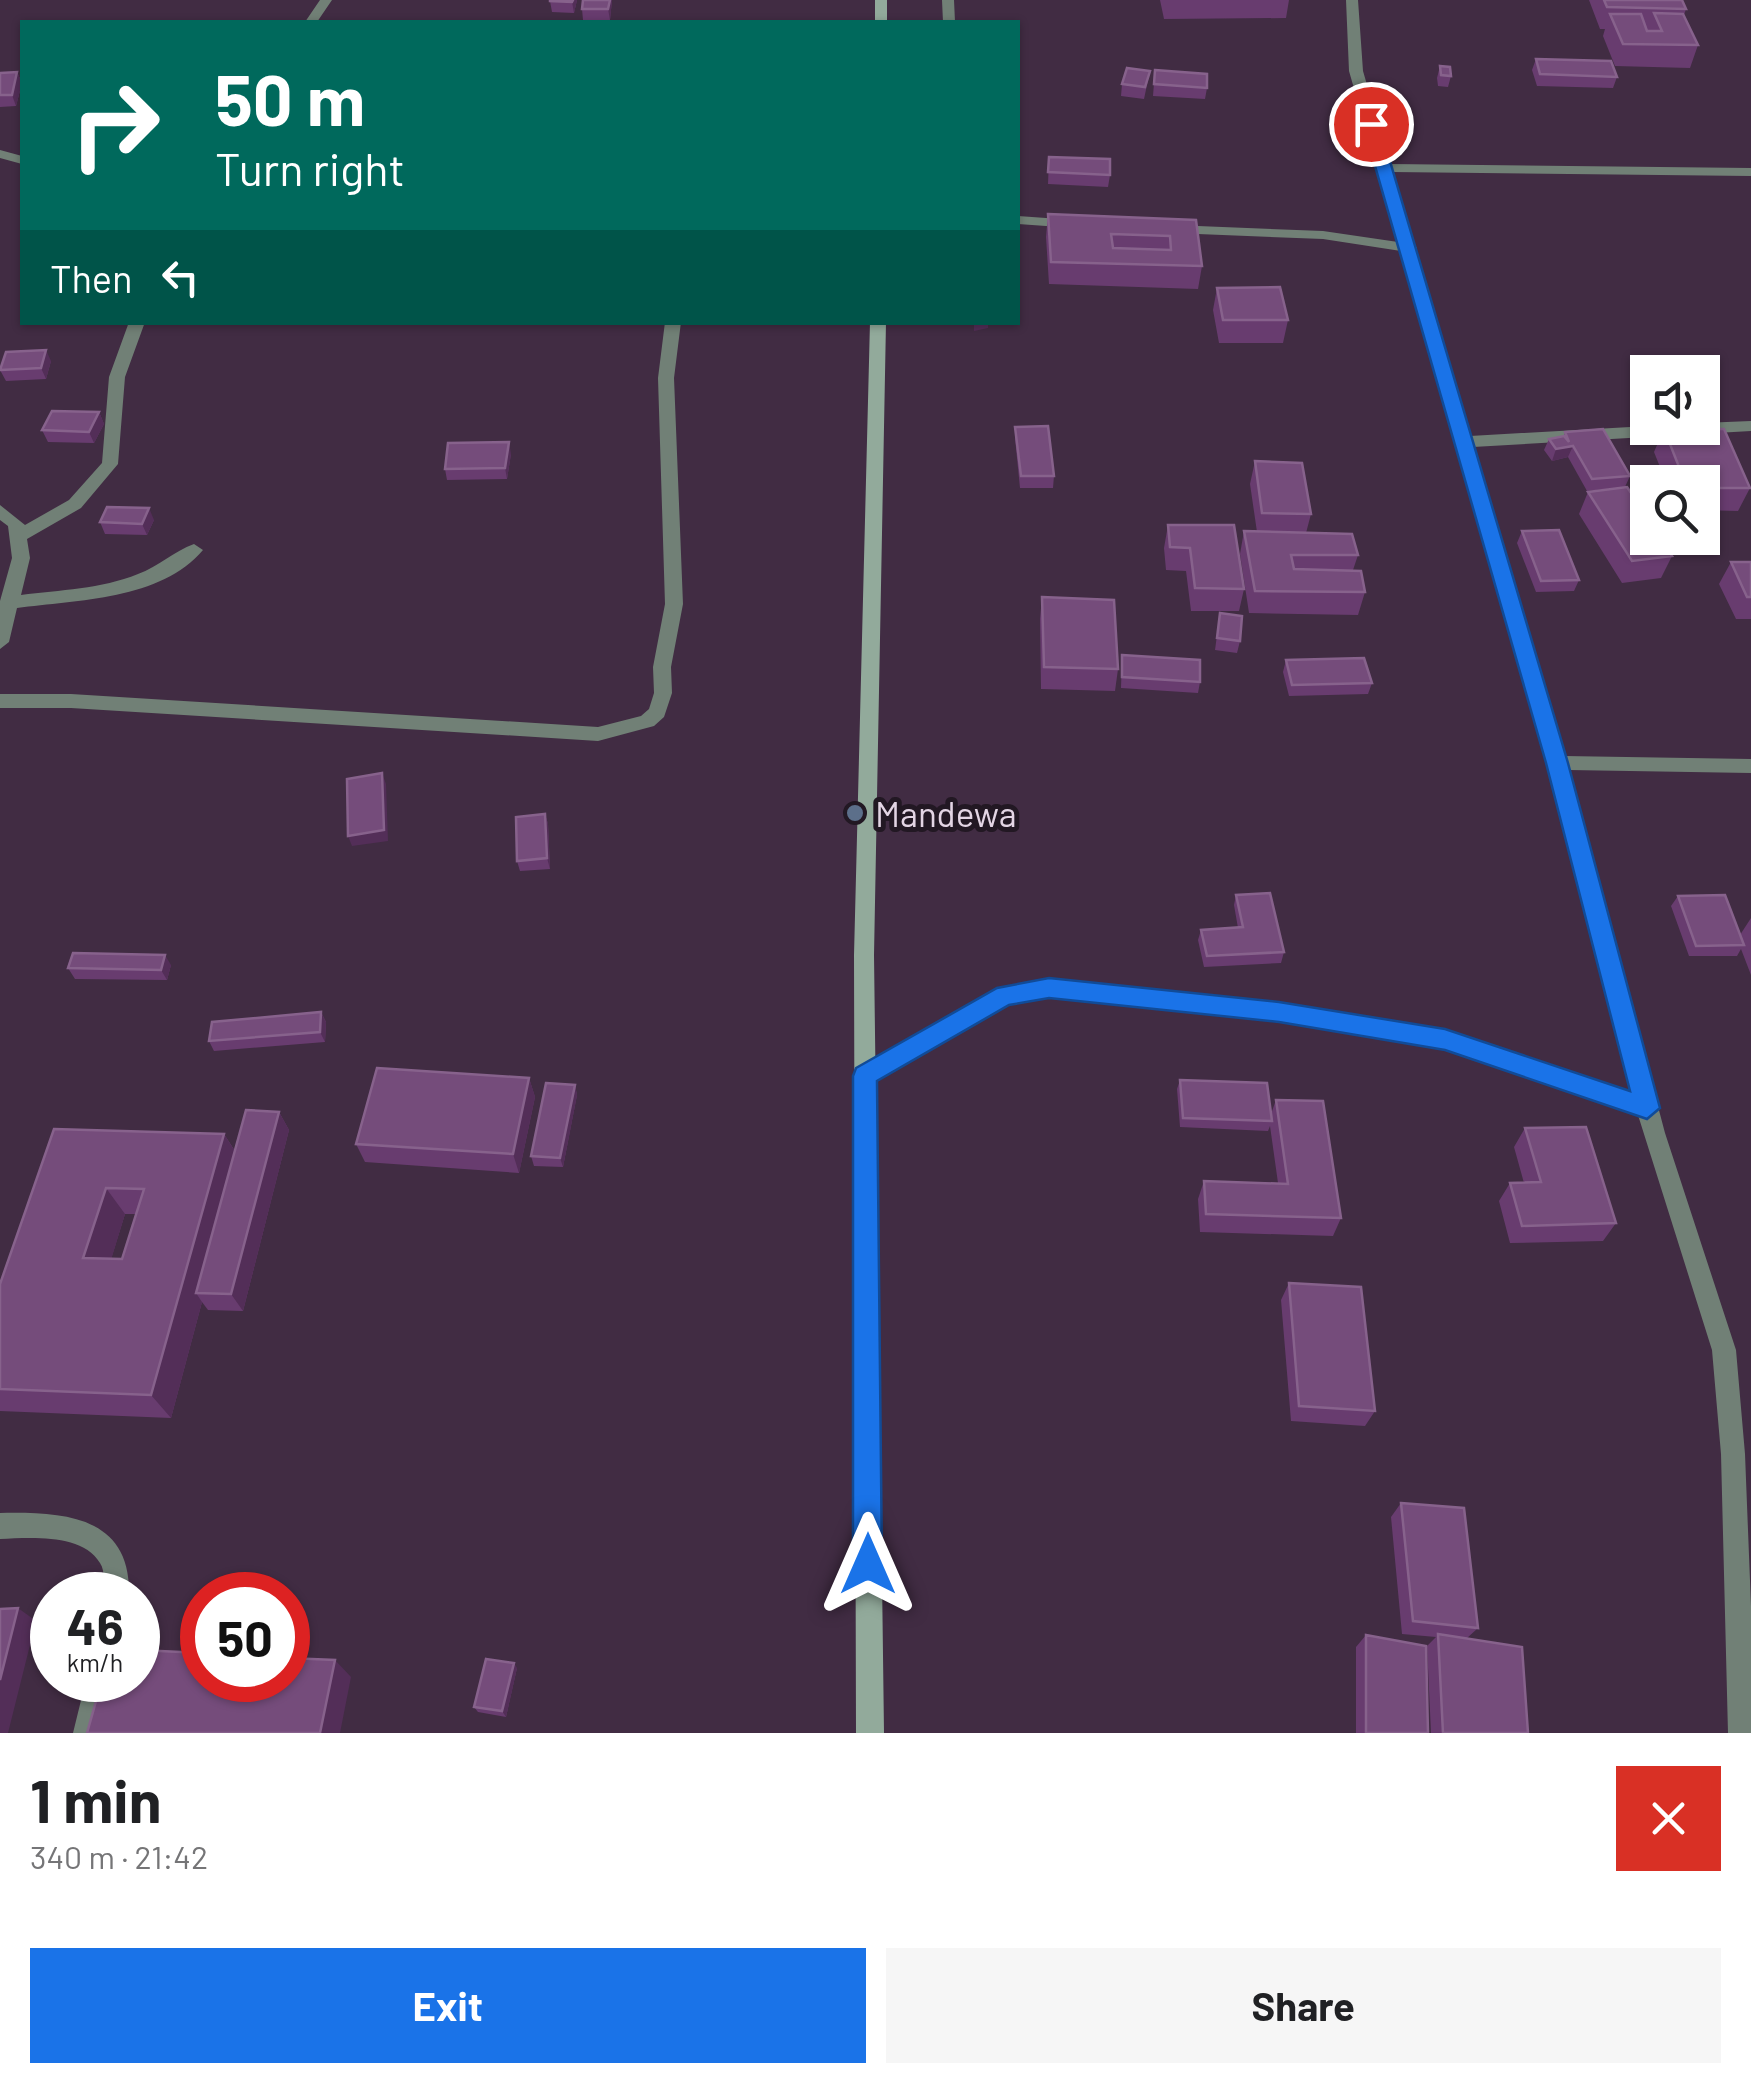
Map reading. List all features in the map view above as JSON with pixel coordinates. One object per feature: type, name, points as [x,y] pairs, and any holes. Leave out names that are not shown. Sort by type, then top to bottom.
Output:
[{"type":"main road","points":[[870,1733],[865,1076],[878,325]]},
{"type":"street","points":[[1352,0],[1356,71],[1557,763],[1647,1108],[1724,1350],[1742,1456],[1742,1733]]},
{"type":"street","points":[[1387,168],[1751,172]]},
{"type":"street","points":[[1020,220],[1098,225]]},
{"type":"street","points":[[1152,228],[1323,235],[1410,248]]},
{"type":"street","points":[[21,535],[75,504],[110,464],[117,377],[136,325]]},
{"type":"street","points":[[0,701],[70,701],[598,734],[647,721],[658,712],[663,693],[662,667],[674,604],[666,378],[673,325]]},
{"type":"street","points":[[1464,442],[1751,426]]},
{"type":"street","points":[[0,511],[16,524],[21,535],[21,558],[0,642]]},
{"type":"street","points":[[8,603],[134,587],[156,578],[194,550]]},
{"type":"street","points":[[1557,763],[1751,766]]},
{"type":"street","points":[[865,1076],[1005,996],[1049,988],[1279,1012],[1445,1040],[1647,1108]]},
{"type":"street","points":[[0,1526],[42,1524],[93,1534],[113,1556],[114,1572]]},
{"type":"street","points":[[87,1733],[94,1702]]},
{"type":"building","points":[[583,0],[610,0],[608,9],[582,9]]},
{"type":"building","points":[[1604,0],[1682,0],[1686,9],[1607,7]]},
{"type":"building","points":[[1654,13],[1683,14],[1698,45],[1623,44],[1610,14],[1641,14],[1647,31],[1662,31]]},
{"type":"building","points":[[1536,59],[1611,61],[1617,77],[1540,74]]},
{"type":"building","points":[[1440,66],[1450,67],[1451,76],[1441,75]]},
{"type":"building","points":[[1127,68],[1150,71],[1145,87],[1122,84]]},
{"type":"building","points":[[1155,70],[1207,74],[1207,88],[1154,84]]},
{"type":"building","points":[[17,72],[12,95],[0,95],[0,73]]},
{"type":"building","points":[[1049,157],[1110,159],[1110,175],[1048,172]]},
{"type":"building","points":[[1048,214],[1196,220],[1202,266],[1051,262]],"holes":[[[1111,234],[1170,236],[1171,250],[1113,248]]]},
{"type":"building","points":[[1280,287],[1288,320],[1223,320],[1217,288]]},
{"type":"building","points":[[46,350],[41,368],[0,370],[6,352]]},
{"type":"building","points":[[52,411],[99,412],[89,432],[42,430]]},
{"type":"building","points":[[1048,426],[1054,476],[1021,476],[1015,427]]},
{"type":"building","points":[[1603,429],[1630,476],[1592,479],[1573,446],[1556,449],[1549,439],[1564,436],[1569,442],[1565,432]]},
{"type":"building","points":[[1720,429],[1724,429],[1750,488],[1720,488],[1720,465],[1678,465],[1670,445],[1720,445]]},
{"type":"building","points":[[509,442],[505,468],[445,469],[448,443]]},
{"type":"building","points":[[1255,461],[1302,463],[1311,514],[1262,513]]},
{"type":"building","points":[[1627,487],[1630,555],[1672,556],[1632,561],[1588,492]]},
{"type":"building","points":[[107,507],[149,508],[142,524],[100,522]]},
{"type":"building","points":[[1168,525],[1234,525],[1244,589],[1195,588],[1190,548],[1170,547]]},
{"type":"building","points":[[1559,530],[1579,580],[1541,581],[1522,531]]},
{"type":"building","points":[[1244,531],[1352,534],[1358,555],[1291,555],[1294,569],[1361,571],[1365,592],[1255,591]]},
{"type":"building","points":[[1731,562],[1751,562],[1751,597],[1747,597]]},
{"type":"building","points":[[1042,597],[1114,600],[1118,669],[1044,667]]},
{"type":"building","points":[[1220,613],[1242,616],[1240,641],[1217,638]]},
{"type":"building","points":[[1122,655],[1200,660],[1200,682],[1122,677]]},
{"type":"building","points":[[1364,658],[1372,683],[1292,685],[1286,660]]},
{"type":"building","points":[[382,773],[384,830],[348,836],[347,779]]},
{"type":"building","points":[[545,814],[547,858],[517,861],[516,817]]},
{"type":"building","points":[[1270,893],[1284,952],[1207,956],[1201,930],[1243,927],[1236,895]]},
{"type":"building","points":[[1725,895],[1744,945],[1696,946],[1678,896]]},
{"type":"building","points":[[73,953],[165,955],[161,970],[68,968]]},
{"type":"building","points":[[321,1012],[320,1032],[209,1041],[212,1022]]},
{"type":"building","points":[[377,1068],[529,1078],[513,1154],[356,1144]]},
{"type":"building","points":[[1180,1080],[1267,1083],[1272,1121],[1183,1118]]},
{"type":"building","points":[[546,1083],[575,1085],[560,1158],[531,1156]]},
{"type":"building","points":[[1276,1100],[1323,1101],[1341,1218],[1206,1214],[1204,1181],[1288,1184]]},
{"type":"building","points":[[246,1110],[279,1112],[231,1294],[196,1293]]},
{"type":"building","points":[[1586,1127],[1616,1223],[1522,1226],[1510,1183],[1541,1182],[1525,1128]]},
{"type":"building","points":[[54,1129],[224,1134],[151,1395],[0,1389],[0,1284]],"holes":[[[106,1188],[144,1189],[122,1259],[83,1258]]]},
{"type":"building","points":[[1289,1283],[1361,1287],[1375,1411],[1299,1406]]},
{"type":"building","points":[[1401,1503],[1464,1508],[1478,1628],[1413,1621]]},
{"type":"building","points":[[18,1608],[0,1680],[0,1609]]},
{"type":"building","points":[[1438,1634],[1522,1647],[1528,1733],[1443,1733]]},
{"type":"building","points":[[1366,1635],[1426,1646],[1428,1733],[1366,1733]]},
{"type":"building","points":[[160,1651],[180,1652],[180,1702],[310,1702],[310,1659],[335,1660],[320,1733],[87,1733],[96,1702],[160,1702]]},
{"type":"building","points":[[486,1659],[514,1663],[502,1711],[474,1707]]},
{"type":"place","name":"Mandewa","points":[[855,813]]},
{"type":"route","points":[[868,1564],[865,1076],[955,1020],[1005,996],[1049,988],[1279,1012],[1445,1040],[1647,1108],[1587,890],[1557,763],[1454,418],[1387,168],[1371,124]]}]
